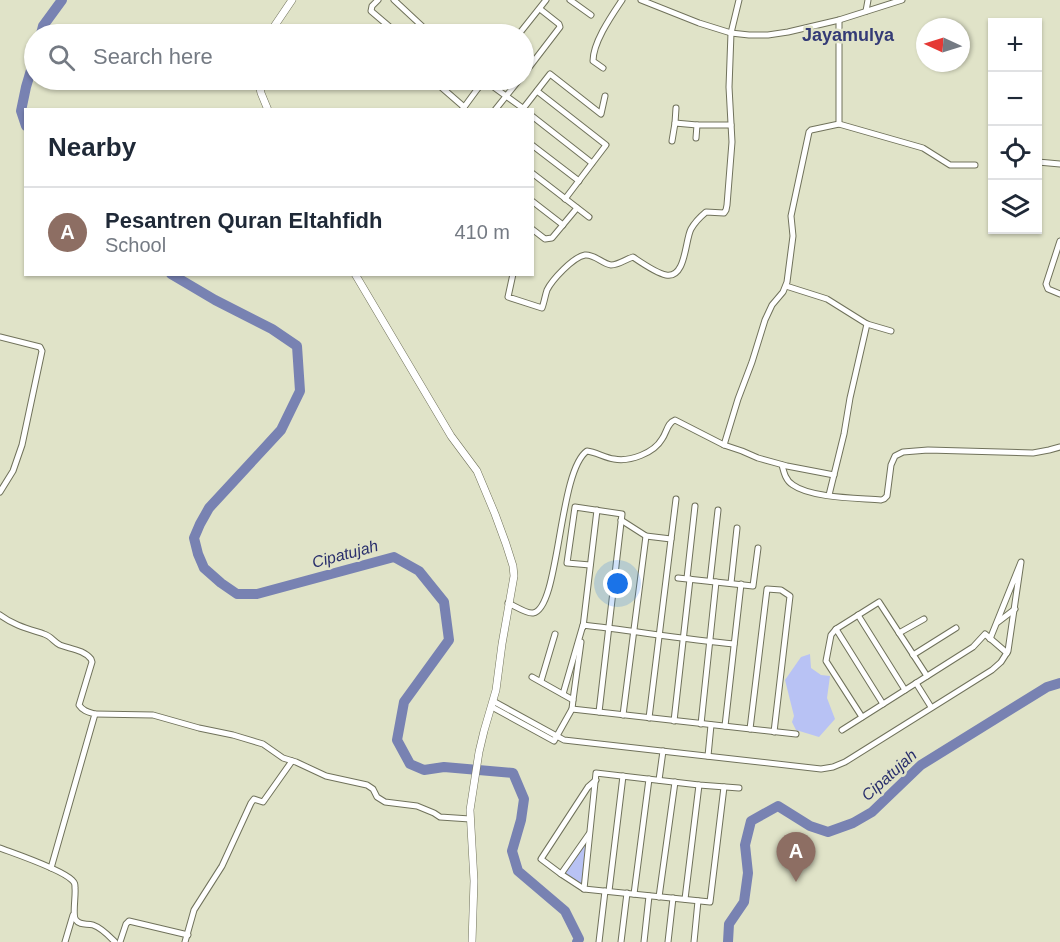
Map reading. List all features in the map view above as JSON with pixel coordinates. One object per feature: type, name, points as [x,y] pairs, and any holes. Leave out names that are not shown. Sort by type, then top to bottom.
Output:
[{"type":"street","points":[[275,24],[292,0]]},
{"type":"street","points":[[378,0],[371,10],[387,24]]},
{"type":"street","points":[[394,0],[420,24]]},
{"type":"street","points":[[527,24],[546,0]]},
{"type":"street","points":[[570,0],[591,15]]},
{"type":"street","points":[[603,68],[593,61],[594,52],[622,0]]},
{"type":"street","points":[[641,0],[731,33],[768,34],[788,32],[839,20],[902,0]]},
{"type":"street","points":[[513,276],[508,297],[542,308],[547,290],[553,282],[563,270],[585,255],[609,265],[618,264],[633,257],[666,275],[673,275],[677,272],[684,260],[689,232],[698,219],[706,212],[724,213],[726,210],[732,142],[729,87],[731,33],[739,0]]},
{"type":"street","points":[[866,11],[868,0]]},
{"type":"street","points":[[534,61],[560,27],[540,9]]},
{"type":"street","points":[[839,20],[839,124]]},
{"type":"street","points":[[524,108],[550,74],[602,114],[605,96]]},
{"type":"street","points":[[260,90],[267,108]]},
{"type":"street","points":[[444,90],[463,108],[476,90]]},
{"type":"street","points":[[498,90],[522,108]]},
{"type":"street","points":[[497,108],[511,90]]},
{"type":"street","points":[[537,91],[606,145],[565,199]]},
{"type":"street","points":[[672,141],[676,108]]},
{"type":"street","points":[[534,118],[592,163]]},
{"type":"street","points":[[675,123],[731,125]]},
{"type":"street","points":[[724,445],[765,320],[772,305],[786,286],[793,236],[791,216],[809,132],[814,128],[839,124],[923,148],[951,165],[975,165]]},
{"type":"street","points":[[696,138],[697,125]]},
{"type":"street","points":[[534,147],[579,181]]},
{"type":"street","points":[[1042,162],[1060,164]]},
{"type":"street","points":[[534,175],[589,217]]},
{"type":"street","points":[[534,203],[563,225]]},
{"type":"street","points":[[534,233],[545,239],[552,238],[577,208]]},
{"type":"street","points":[[1060,241],[1046,284],[1050,291],[1060,294]]},
{"type":"street","points":[[356,276],[451,436],[477,471],[513,566],[514,576],[499,661],[499,678],[479,752],[470,810],[474,881],[472,942]]},
{"type":"street","points":[[786,286],[827,299],[867,324],[891,331]]},
{"type":"street","points":[[829,495],[867,324]]},
{"type":"street","points":[[0,337],[40,347],[42,351],[22,445],[13,471],[0,492]]},
{"type":"street","points":[[508,603],[533,613],[538,610],[547,596],[567,497],[579,458],[584,452],[590,451],[604,457],[624,460],[644,454],[658,444],[670,423],[675,420],[724,445],[758,458],[834,475]]},
{"type":"street","points":[[782,465],[785,476],[794,486],[806,491],[884,499],[887,496],[893,459],[903,452],[928,450],[1033,453],[1060,447]]},
{"type":"street","points":[[649,718],[676,499]]},
{"type":"street","points":[[674,721],[695,506]]},
{"type":"street","points":[[590,565],[567,563],[575,507],[621,514],[599,712]]},
{"type":"street","points":[[557,737],[572,710],[597,510]]},
{"type":"street","points":[[700,723],[709,641],[718,510]]},
{"type":"street","points":[[621,520],[646,536],[671,539]]},
{"type":"street","points":[[731,583],[737,528]]},
{"type":"street","points":[[623,715],[646,536]]},
{"type":"street","points":[[678,578],[753,585],[758,548]]},
{"type":"street","points":[[492,704],[564,740],[821,769],[845,762],[992,670],[1001,662],[1008,651],[1022,562],[990,639]]},
{"type":"street","points":[[725,726],[741,584]]},
{"type":"street","points":[[750,729],[767,589],[781,590],[790,596],[774,732]]},
{"type":"street","points":[[862,717],[826,661],[831,635],[836,629],[858,615],[879,602],[927,676]]},
{"type":"street","points":[[997,622],[1015,609]]},
{"type":"street","points":[[0,615],[7,621],[47,635],[57,643],[89,656],[92,662],[79,705],[86,712],[145,714],[233,735],[263,744],[283,758],[326,776],[367,785],[373,789],[377,797],[385,802],[417,806],[440,818],[470,819]]},
{"type":"street","points":[[858,615],[905,690]]},
{"type":"street","points":[[899,633],[924,619]]},
{"type":"street","points":[[583,625],[734,644]]},
{"type":"street","points":[[562,694],[583,625]]},
{"type":"street","points":[[913,655],[956,628]]},
{"type":"street","points":[[836,629],[883,704]]},
{"type":"street","points":[[541,681],[555,634]]},
{"type":"street","points":[[842,730],[973,647],[985,634],[1007,653]]},
{"type":"street","points":[[532,677],[573,700]]},
{"type":"street","points":[[916,683],[931,708]]},
{"type":"street","points":[[572,710],[796,734]]},
{"type":"street","points":[[51,868],[95,714]]},
{"type":"street","points":[[708,756],[711,725]]},
{"type":"street","points":[[659,780],[663,751]]},
{"type":"street","points":[[185,942],[194,910],[222,866],[251,803],[254,799],[263,802],[292,761]]},
{"type":"street","points":[[584,889],[596,773],[740,788]]},
{"type":"street","points":[[599,942],[623,776]]},
{"type":"street","points":[[621,942],[649,779]]},
{"type":"street","points":[[596,780],[588,787],[541,859],[584,889],[710,902],[724,787]]},
{"type":"street","points":[[659,897],[675,782]]},
{"type":"street","points":[[685,899],[699,785]]},
{"type":"street","points":[[561,874],[590,831]]},
{"type":"street","points":[[0,849],[51,868],[74,882],[76,901],[65,942]]},
{"type":"street","points":[[644,942],[649,896]]},
{"type":"street","points":[[668,942],[673,898]]},
{"type":"street","points":[[694,942],[698,901]]},
{"type":"street","points":[[73,914],[80,924],[94,925],[115,942]]},
{"type":"street","points":[[120,942],[129,921],[188,935]]},
{"type":"shaded area","points":[[810,654],[811,668],[821,675],[830,676],[827,698],[835,719],[819,737],[796,730],[792,722],[794,716],[785,680],[801,657]]},
{"type":"shaded area","points":[[589,836],[583,887],[563,874]]},
{"type":"waterway","name":"Cipatujah","points":[[44,24],[62,0]]},
{"type":"waterway","name":"Cipatujah","points":[[24,120],[21,111],[25,90]]},
{"type":"waterway","name":"Cipatujah","points":[[174,276],[272,329],[297,346],[300,391],[281,430],[209,508],[194,538],[204,568],[237,594],[257,594],[394,557],[419,571],[444,602],[449,640],[404,702],[397,740],[410,764],[424,770],[444,767],[513,773],[524,799],[512,851],[518,871],[565,911],[579,939],[577,942]]},
{"type":"waterway","name":"Cipatujah","points":[[728,942],[729,924],[744,902],[748,873],[745,845],[751,821],[778,806],[810,826],[828,832],[853,823],[872,812],[921,765],[1047,687],[1060,683]]},
{"type":"place","name":"Pesantren Quran Eltahfidh","points":[[796,882]]},
{"type":"district","name":"Jayamulya","points":[[848,35]]}]
